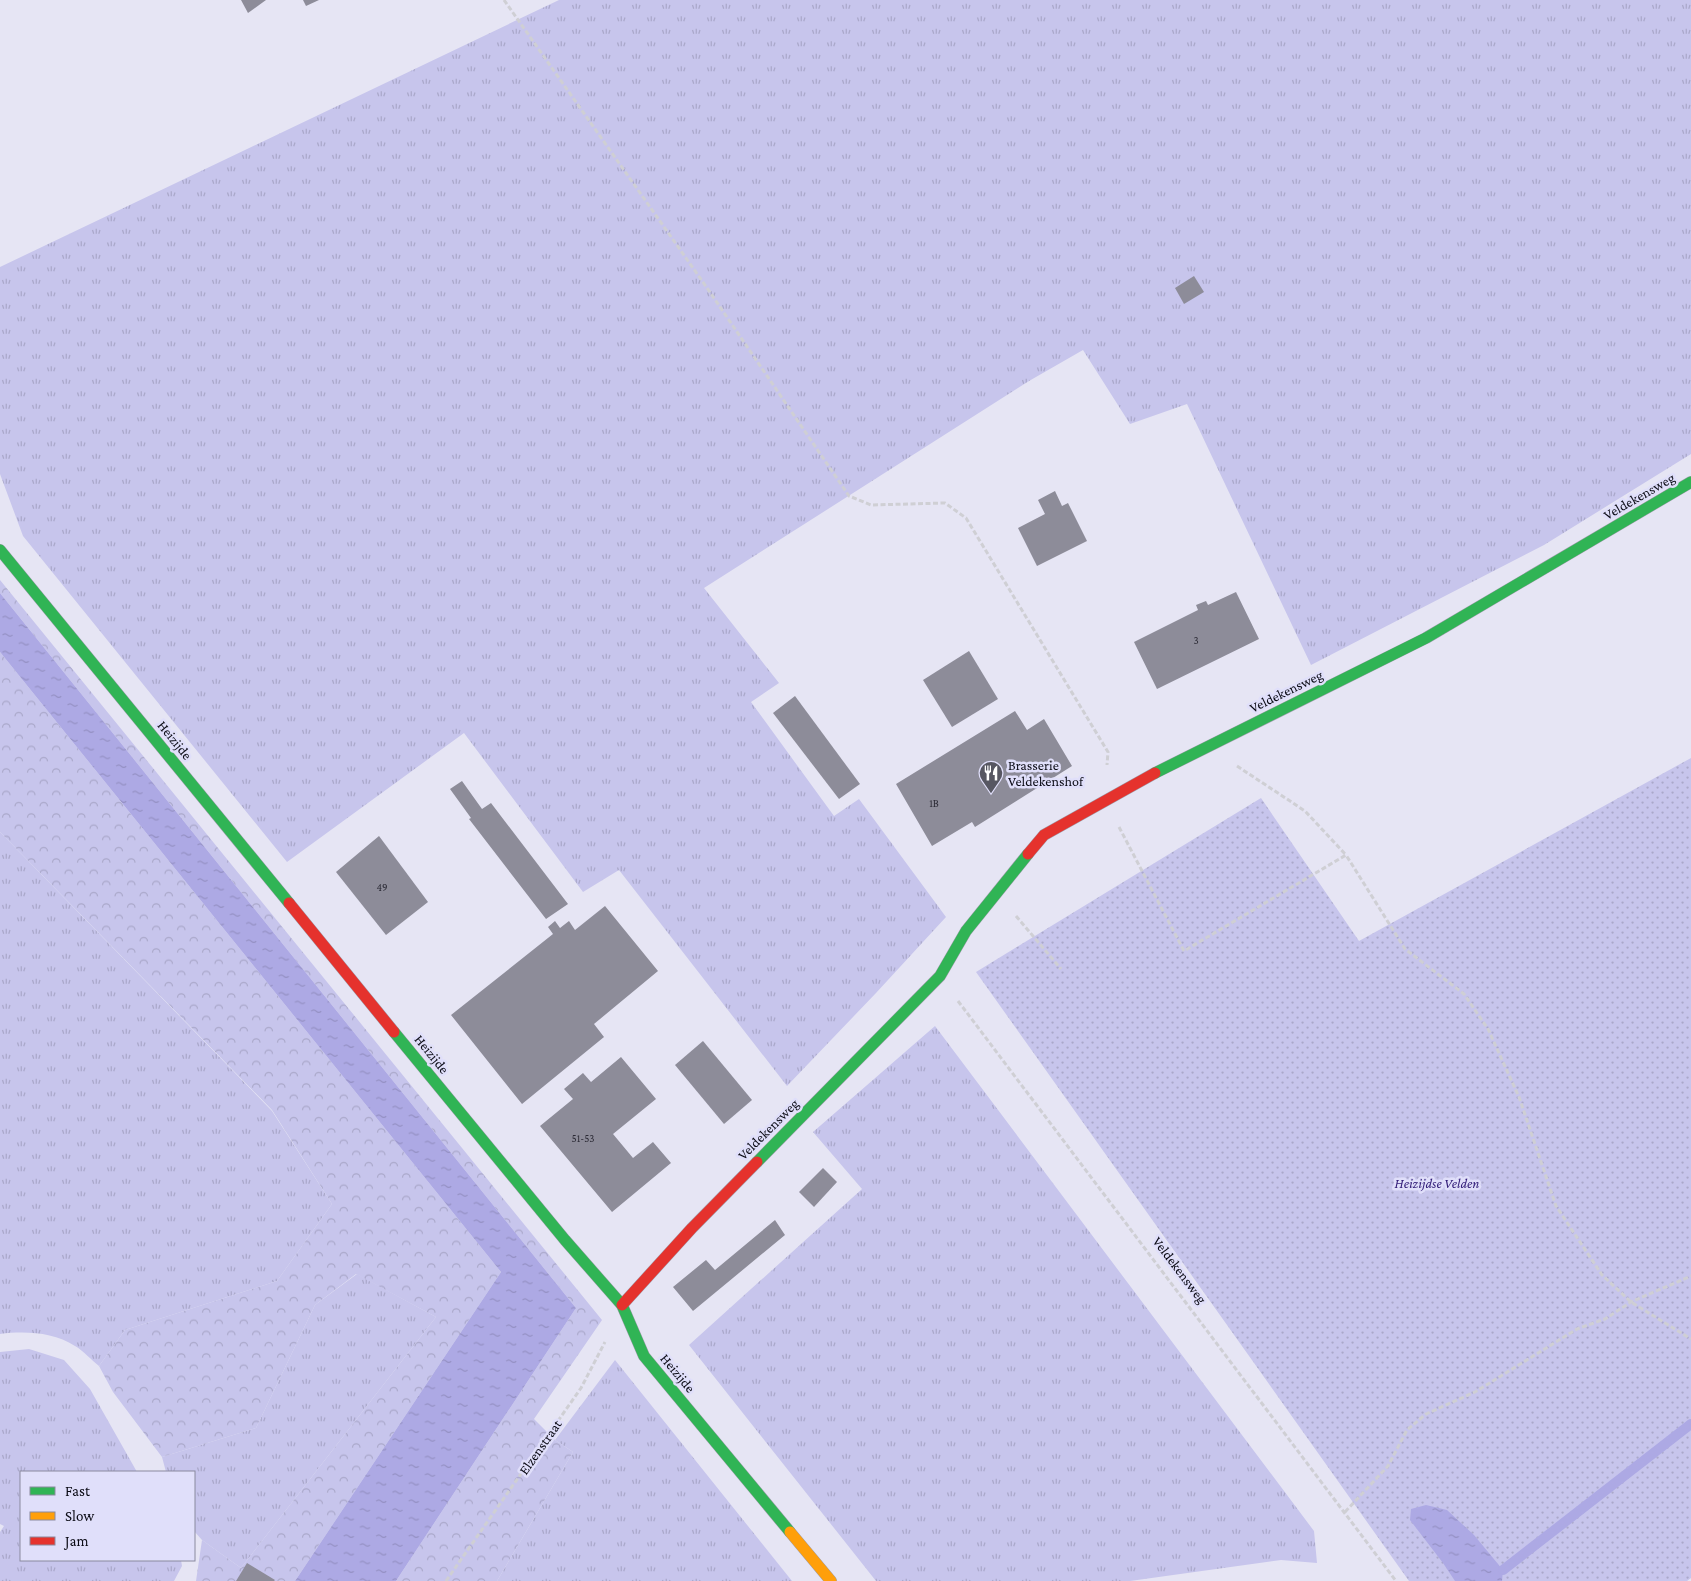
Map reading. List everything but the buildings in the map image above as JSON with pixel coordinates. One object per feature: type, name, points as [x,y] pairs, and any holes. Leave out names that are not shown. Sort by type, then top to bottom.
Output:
[{"type":"street","name":"Veldekensweg","points":[[622,1305],[692,1228],[940,976],[966,931],[1044,835],[1162,769],[1426,638],[1691,482]]},
{"type":"street","name":"Heizijde","points":[[0,550],[565,1240],[622,1305],[644,1356],[831,1581]]},
{"type":"path","points":[[504,0],[705,285],[848,496],[871,505],[944,503],[966,518],[1108,752],[1104,801],[1184,951],[1346,855]]},
{"type":"path","points":[[1207,747],[1305,811],[1346,855],[1405,949],[1464,994],[1488,1029],[1518,1097],[1556,1206],[1602,1275],[1631,1302],[1691,1339]]},
{"type":"path","points":[[996,892],[1061,969]]},
{"type":"path","name":"Veldekensweg","points":[[940,976],[1396,1581]]},
{"type":"path","points":[[1345,1512],[1388,1466],[1407,1430],[1426,1414],[1474,1392],[1577,1330],[1605,1319],[1631,1302],[1691,1276]]},
{"type":"path","name":"Elzenstraat","points":[[446,1581],[581,1388],[603,1347],[622,1305]]},
{"type":"green space","points":[[559,0],[1691,0],[1691,454],[1544,545],[1311,665],[1187,404],[1130,424],[1083,350],[1029,381],[704,588],[779,683],[751,702],[834,816],[859,799],[946,917],[787,1086],[619,870],[583,892],[464,733],[287,862],[23,536],[0,474],[0,267]]},
{"type":"green space","points":[[0,580],[602,1320],[534,1419],[555,1440],[573,1452],[497,1581],[396,1581],[576,1308],[0,593]]},
{"type":"green space","points":[[0,652],[501,1272],[295,1581],[196,1581],[202,1540],[241,1568],[436,1317],[356,1274],[315,1305],[256,1428],[162,1457],[113,1392],[99,1366],[125,1330],[277,1281],[332,1204],[272,1110],[0,832]]},
{"type":"green space","name":"Heizijdse Velden","points":[[1691,758],[1691,1578],[1687,1581],[1409,1581],[976,972],[1261,798],[1359,941]]},
{"type":"green space","points":[[0,832],[272,1111],[332,1204],[277,1281],[125,1330],[99,1366],[78,1348],[58,1338],[29,1333],[0,1334]]},
{"type":"green space","points":[[935,1026],[1314,1531],[1317,1563],[1281,1560],[1130,1581],[876,1581],[689,1345],[862,1189],[813,1132]]},
{"type":"green space","points":[[357,1274],[436,1317],[241,1568],[202,1540],[195,1532],[195,1471],[166,1471],[162,1457],[256,1428],[315,1305]]},
{"type":"green space","points":[[29,1349],[64,1360],[90,1389],[136,1471],[20,1471],[20,1561],[181,1561],[182,1566],[174,1581],[0,1581],[0,1532],[4,1526],[0,1524],[0,1352]]},
{"type":"green space","points":[[615,1360],[792,1581],[497,1581],[573,1452],[555,1440]]},
{"type":"water","points":[[0,593],[576,1308],[396,1581],[295,1581],[501,1272],[0,652]]},
{"type":"water","points":[[1426,1505],[1447,1510],[1474,1535],[1503,1570],[1502,1581],[1455,1581],[1410,1520],[1411,1509]]},
{"type":"waterway","points":[[1503,1570],[1691,1424]]},
{"type":"traffic: fast","points":[[1155,773],[1426,638],[1691,482]]},
{"type":"traffic: fast","points":[[0,550],[289,903]]},
{"type":"traffic: fast","points":[[757,1162],[940,976],[966,931],[1028,854]]},
{"type":"traffic: fast","points":[[394,1032],[565,1240],[622,1305],[644,1356],[790,1532]]},
{"type":"traffic: slow","points":[[790,1532],[831,1581]]},
{"type":"traffic: jam","points":[[1028,854],[1044,835],[1155,773]]},
{"type":"traffic: jam","points":[[289,903],[394,1032]]},
{"type":"traffic: jam","points":[[622,1305],[692,1228],[757,1162]]},
{"type":"place","name":"Brasserie Veldekenshof","points":[[991,794]]}]
